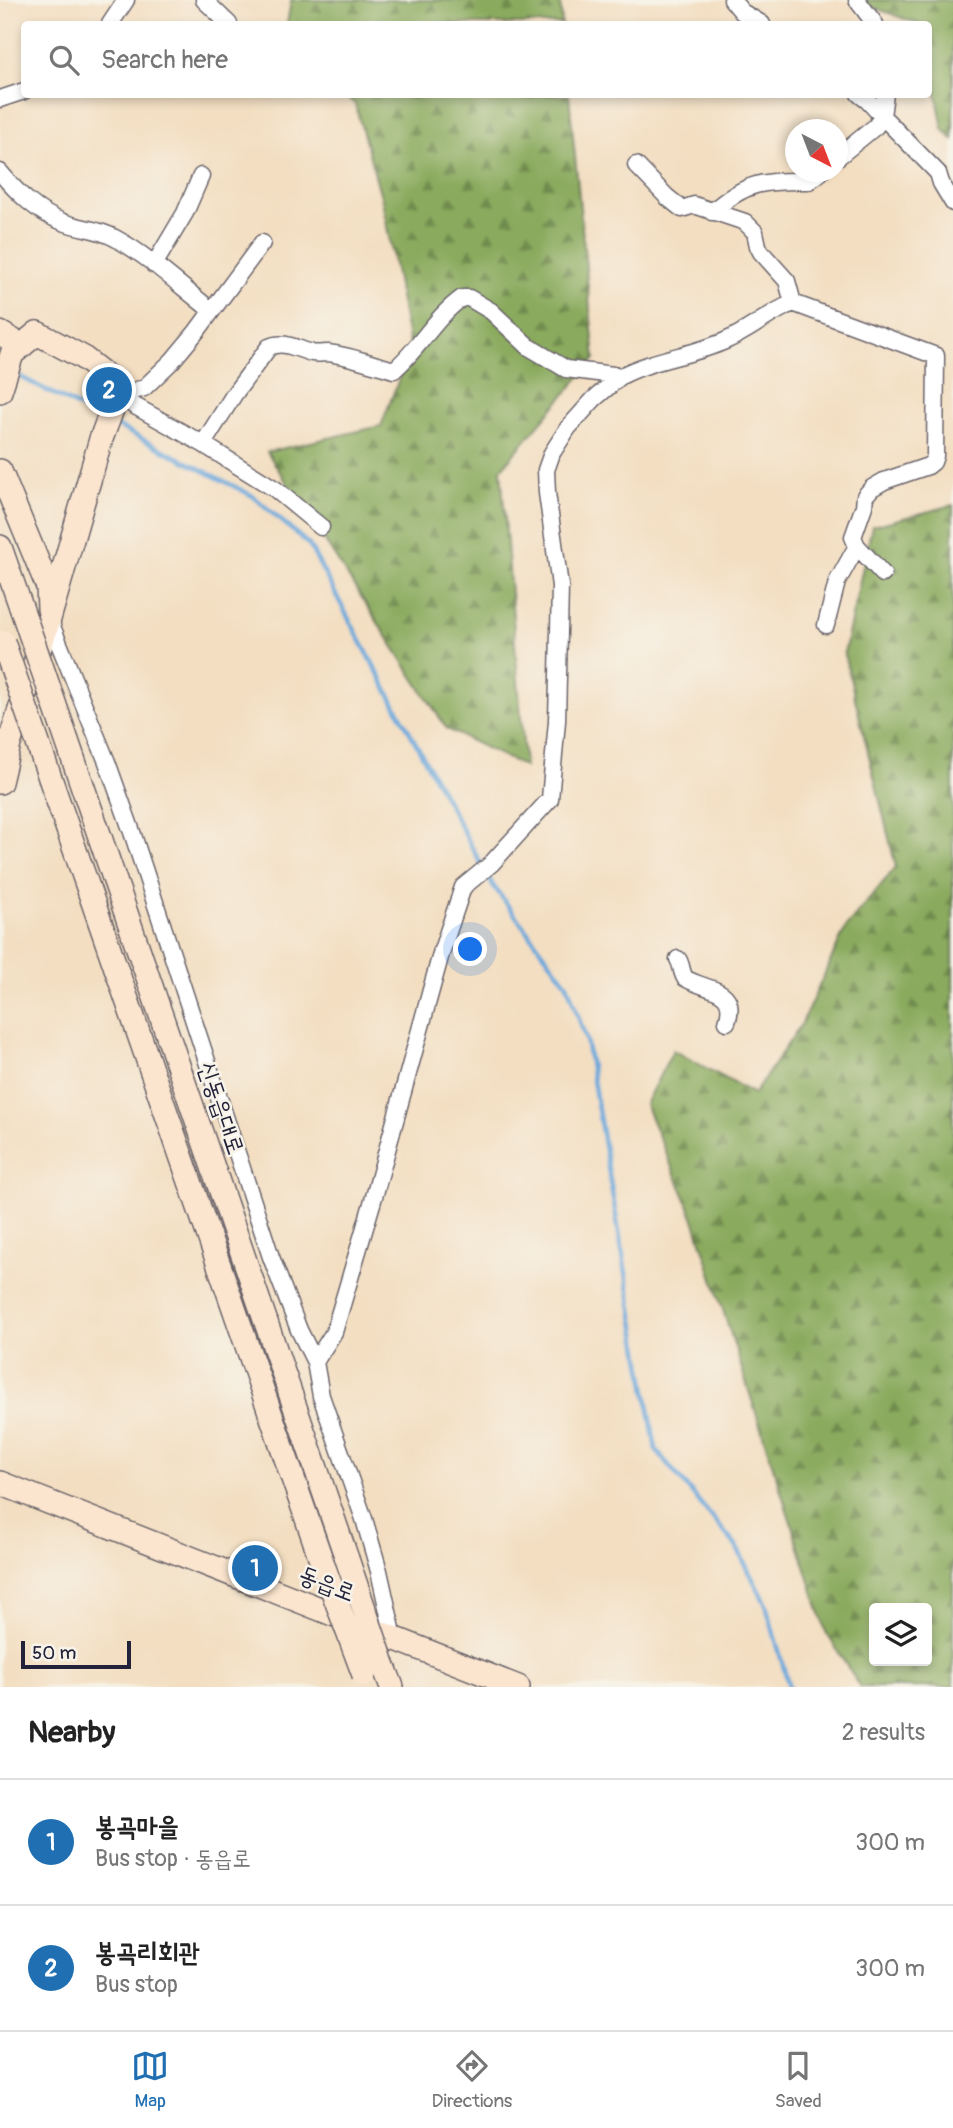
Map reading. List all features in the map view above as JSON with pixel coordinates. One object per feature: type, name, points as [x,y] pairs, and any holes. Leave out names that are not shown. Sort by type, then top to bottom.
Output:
[{"type":"main road","points":[[0,333],[17,350]]},
{"type":"main road","points":[[0,782],[9,744],[104,431],[116,400],[117,386],[82,357],[37,333],[17,350],[1,388]]},
{"type":"main road","points":[[0,471],[48,587],[49,619]]},
{"type":"main road","name":"신동읍대로","points":[[0,547],[347,1559],[372,1675]]},
{"type":"main road","name":"신동읍대로","points":[[2,637],[323,1565],[372,1675],[392,1687]]},
{"type":"main road","name":"동읍로","points":[[0,1483],[518,1687]]},
{"type":"street","points":[[112,21],[125,0]]},
{"type":"street","points":[[204,0],[226,21]]},
{"type":"street","points":[[732,0],[742,12],[757,21]]},
{"type":"street","points":[[857,0],[873,21]]},
{"type":"street","points":[[0,99],[21,92]]},
{"type":"street","points":[[864,98],[938,173],[953,203]]},
{"type":"street","points":[[848,149],[876,125],[882,116],[884,98]]},
{"type":"street","points":[[636,165],[681,209],[694,205],[745,222],[755,232],[761,252],[787,281],[793,303]]},
{"type":"street","points":[[0,172],[37,209],[63,222],[98,230],[113,237],[140,253],[211,310]]},
{"type":"street","points":[[154,265],[185,212],[201,176]]},
{"type":"street","points":[[712,212],[730,196],[748,186],[785,181]]},
{"type":"street","points":[[116,400],[137,392],[155,379],[181,351],[262,243]]},
{"type":"street","points":[[203,444],[235,393],[269,347],[283,344],[313,353],[352,358],[394,370],[462,299],[469,298],[491,311],[529,347],[566,369],[621,376]]},
{"type":"street","points":[[315,1362],[334,1332],[442,950],[463,887],[491,864],[550,799],[557,721],[560,586],[547,493],[547,470],[552,453],[568,428],[594,399],[621,376],[660,359],[723,342],[742,334],[793,303],[944,356],[933,462],[872,488],[865,496],[853,537],[857,546],[883,574]]},
{"type":"street","points":[[116,400],[203,444],[275,489],[321,527]]},
{"type":"street","points":[[826,625],[837,582],[857,546]]},
{"type":"street","points":[[49,619],[107,762],[271,1257],[299,1330],[315,1362],[321,1396],[364,1519],[379,1571],[394,1638]]},
{"type":"street","points":[[678,959],[685,978],[718,992],[729,1001],[727,1022]]},
{"type":"green space","points":[[291,0],[560,0],[562,21],[288,21]]},
{"type":"green space","points":[[853,0],[953,0],[953,140],[943,129],[932,71],[932,21],[911,21]]},
{"type":"green space","points":[[348,98],[569,98],[595,359],[501,469],[525,767],[447,729],[267,452],[381,426],[410,350],[382,200],[355,104]]},
{"type":"green space","points":[[953,505],[953,1687],[860,1687],[826,1632],[693,1216],[645,1104],[673,1050],[754,1094],[802,1023],[846,927],[896,867],[844,653],[872,526]]},
{"type":"waterway","points":[[13,373],[102,419]]},
{"type":"waterway","points":[[113,424],[253,496],[309,545],[482,866]]},
{"type":"waterway","points":[[486,874],[567,984],[586,1039],[656,1450],[736,1546],[766,1605],[789,1687]]},
{"type":"place","name":"봉곡리회관","points":[[109,390]]},
{"type":"place","name":"봉곡마을","points":[[255,1568]]}]
